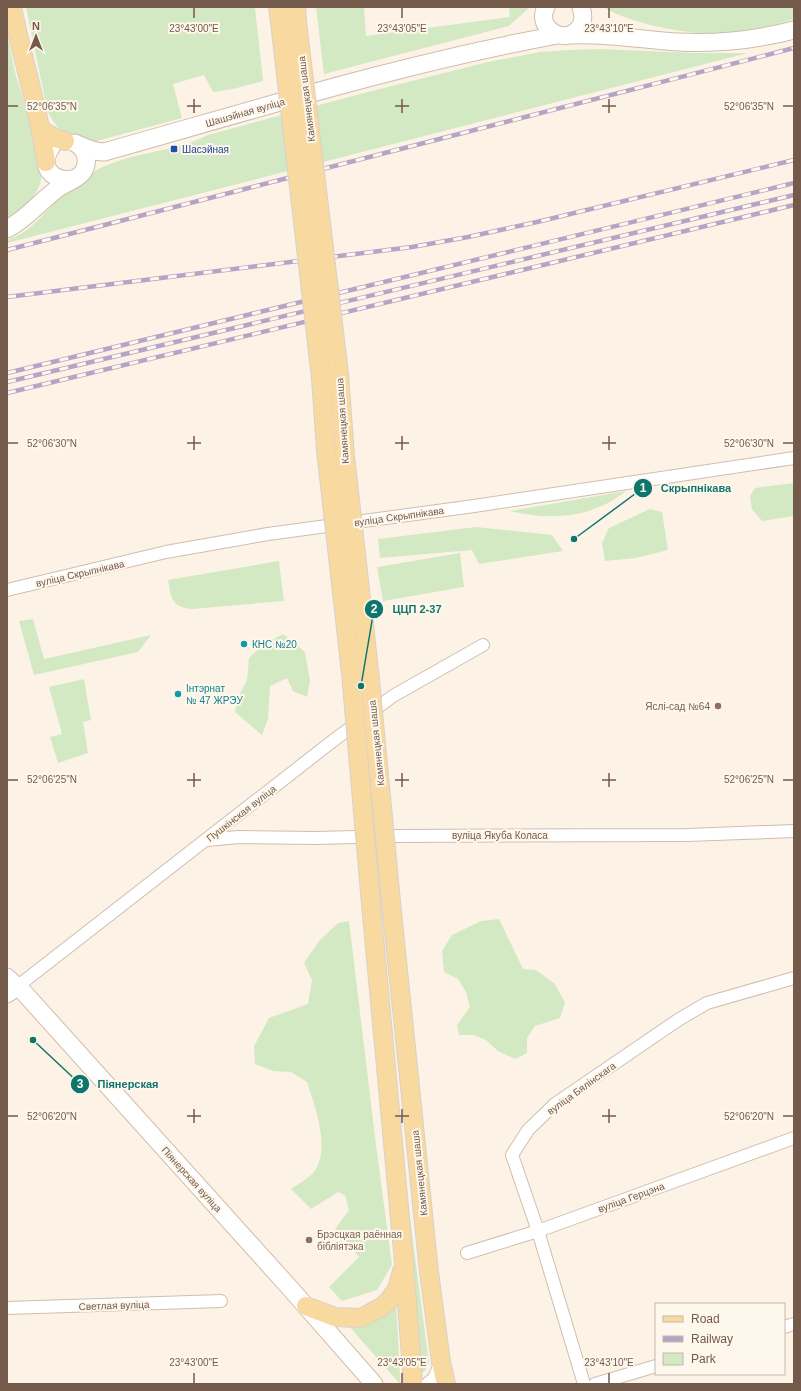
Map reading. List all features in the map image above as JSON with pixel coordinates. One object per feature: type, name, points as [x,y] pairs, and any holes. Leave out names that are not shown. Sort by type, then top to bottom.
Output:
[{"type":"main road","points":[[12,7],[41,130],[47,165],[49,187],[44,199]]},
{"type":"main road","points":[[564,35],[580,27],[583,15],[581,8]]},
{"type":"main road","points":[[581,8],[592,21],[608,31],[640,39]]},
{"type":"main road","points":[[544,12],[544,23],[548,28],[564,35]]},
{"type":"main road","points":[[503,46],[528,35],[535,29],[544,12]]},
{"type":"main road","name":"Камянецкая шаша","points":[[288,14],[339,374],[344,456],[369,670],[429,1272],[441,1362],[446,1384]]},
{"type":"main road","name":"Камянецкая шаша","points":[[288,14],[321,378],[326,450],[350,673],[404,1262],[413,1384]]},
{"type":"main road","points":[[503,46],[564,35],[597,35],[697,43],[730,42],[765,37],[794,30]]},
{"type":"main road","name":"Шашэйная вуліца","points":[[71,142],[90,150],[104,152],[360,80],[503,46]]},
{"type":"main road","points":[[41,130],[55,138],[71,142],[85,154],[86,160],[78,175],[61,180],[51,173],[47,165],[50,150],[54,145],[71,142]]},
{"type":"main road","name":"Шашэйная вуліца","points":[[7,229],[24,219],[44,199],[78,175],[95,158],[104,152]]},
{"type":"main road","name":"Піянерская вуліца","points":[[11,986],[306,1306],[374,1382]]},
{"type":"main road","points":[[306,1306],[335,1317],[359,1318],[367,1315],[383,1306],[397,1289],[404,1262]]},
{"type":"street","name":"вуліца Скрыпнікава","points":[[7,590],[166,552],[268,534],[474,506],[794,458]]},
{"type":"street","name":"Пушкінская вуліца","points":[[11,986],[207,840],[334,740],[393,696],[483,645]]},
{"type":"street","name":"вуліца Якуба Коласа","points":[[207,840],[238,837],[316,838],[394,836],[687,835],[794,831]]},
{"type":"street","name":"вуліца Бялінскага","points":[[584,1384],[538,1231],[512,1155],[528,1130],[555,1104],[678,1020],[707,1003],[794,978]]},
{"type":"street","name":"вуліца Герцэна","points":[[467,1253],[538,1231],[794,1138]]},
{"type":"street","name":"Светлая вуліца","points":[[7,1308],[221,1301]]},
{"type":"street","points":[[427,1384],[434,1378],[441,1362]]},
{"type":"street","points":[[595,1384],[655,1366]]},
{"type":"green space","points":[[26,7],[255,7],[263,81],[233,89],[213,92],[204,75],[173,84],[182,118],[97,141],[80,140],[66,134],[60,129],[55,124],[47,109]]},
{"type":"green space","points":[[316,7],[364,7],[366,36],[510,17],[509,7],[530,7],[509,26],[324,74]]},
{"type":"green space","points":[[603,7],[794,7],[794,19],[758,29],[725,33],[691,32],[642,23]]},
{"type":"green space","points":[[7,33],[15,72],[37,146],[41,174],[40,184],[35,195],[7,219]]},
{"type":"green space","points":[[598,49],[697,53],[748,53],[7,243],[7,240],[16,237],[32,226],[59,198],[78,182],[104,166],[118,161],[179,146],[208,135],[360,94],[488,62],[540,52]]},
{"type":"green space","points":[[794,483],[794,516],[762,521],[752,509],[750,496],[755,488]]},
{"type":"green space","points":[[626,491],[610,502],[572,515],[547,516],[522,514],[510,511]]},
{"type":"green space","points":[[650,509],[662,512],[668,550],[636,558],[605,561],[602,543],[609,528]]},
{"type":"green space","points":[[476,527],[552,535],[563,551],[479,564],[472,550],[380,558],[378,539]]},
{"type":"green space","points":[[460,553],[464,587],[383,601],[377,567]]},
{"type":"green space","points":[[279,561],[284,601],[192,609],[180,606],[171,596],[168,580]]},
{"type":"green space","points":[[33,619],[44,659],[151,635],[138,652],[34,675],[19,621]]},
{"type":"green space","points":[[283,634],[305,652],[310,681],[307,697],[293,691],[287,678],[270,686],[268,719],[262,735],[235,712],[238,697],[247,680],[249,658],[264,644]]},
{"type":"green space","points":[[84,679],[91,720],[83,722],[88,753],[58,763],[50,737],[62,734],[49,687]]},
{"type":"green space","points":[[499,919],[523,969],[536,970],[554,983],[565,1002],[560,1018],[535,1026],[527,1038],[527,1053],[515,1059],[498,1051],[486,1040],[473,1035],[459,1035],[457,1025],[470,1007],[466,992],[458,979],[444,972],[442,951],[452,935],[481,921]]},
{"type":"green space","points":[[349,921],[392,1265],[377,1290],[342,1301],[329,1287],[359,1257],[335,1229],[349,1210],[345,1195],[338,1192],[311,1209],[291,1189],[311,1175],[317,1166],[321,1155],[322,1143],[318,1117],[307,1082],[291,1072],[273,1071],[255,1064],[254,1046],[269,1018],[308,1004],[312,980],[304,963],[319,941],[338,923]]},
{"type":"green space","points":[[409,1211],[429,1363],[425,1371],[419,1374]]},
{"type":"green space","points":[[396,1300],[400,1377],[400,1384],[346,1323]]},
{"type":"railway","points":[[7,250],[794,48]]},
{"type":"railway","points":[[7,297],[412,247],[537,222],[794,160]]},
{"type":"railway","points":[[7,373],[794,183]]},
{"type":"railway","points":[[7,382],[794,195]]},
{"type":"railway","points":[[7,393],[794,205]]},
{"type":"place","name":"Шасэйная","points":[[174,149]]},
{"type":"place","name":"Скрыпнікава","points":[[574,539]]},
{"type":"place","name":"КНС №20","points":[[244,644]]},
{"type":"place","name":"ЦЦП 2-37","points":[[361,686]]},
{"type":"place","name":"Інтэрнат № 47 ЖРЭУ","points":[[178,694]]},
{"type":"place","name":"Яслі-сад №64","points":[[718,706]]},
{"type":"place","name":"Піянерская","points":[[33,1040]]},
{"type":"place","name":"Брэсцкая раённая бібліятэка","points":[[309,1240]]}]
